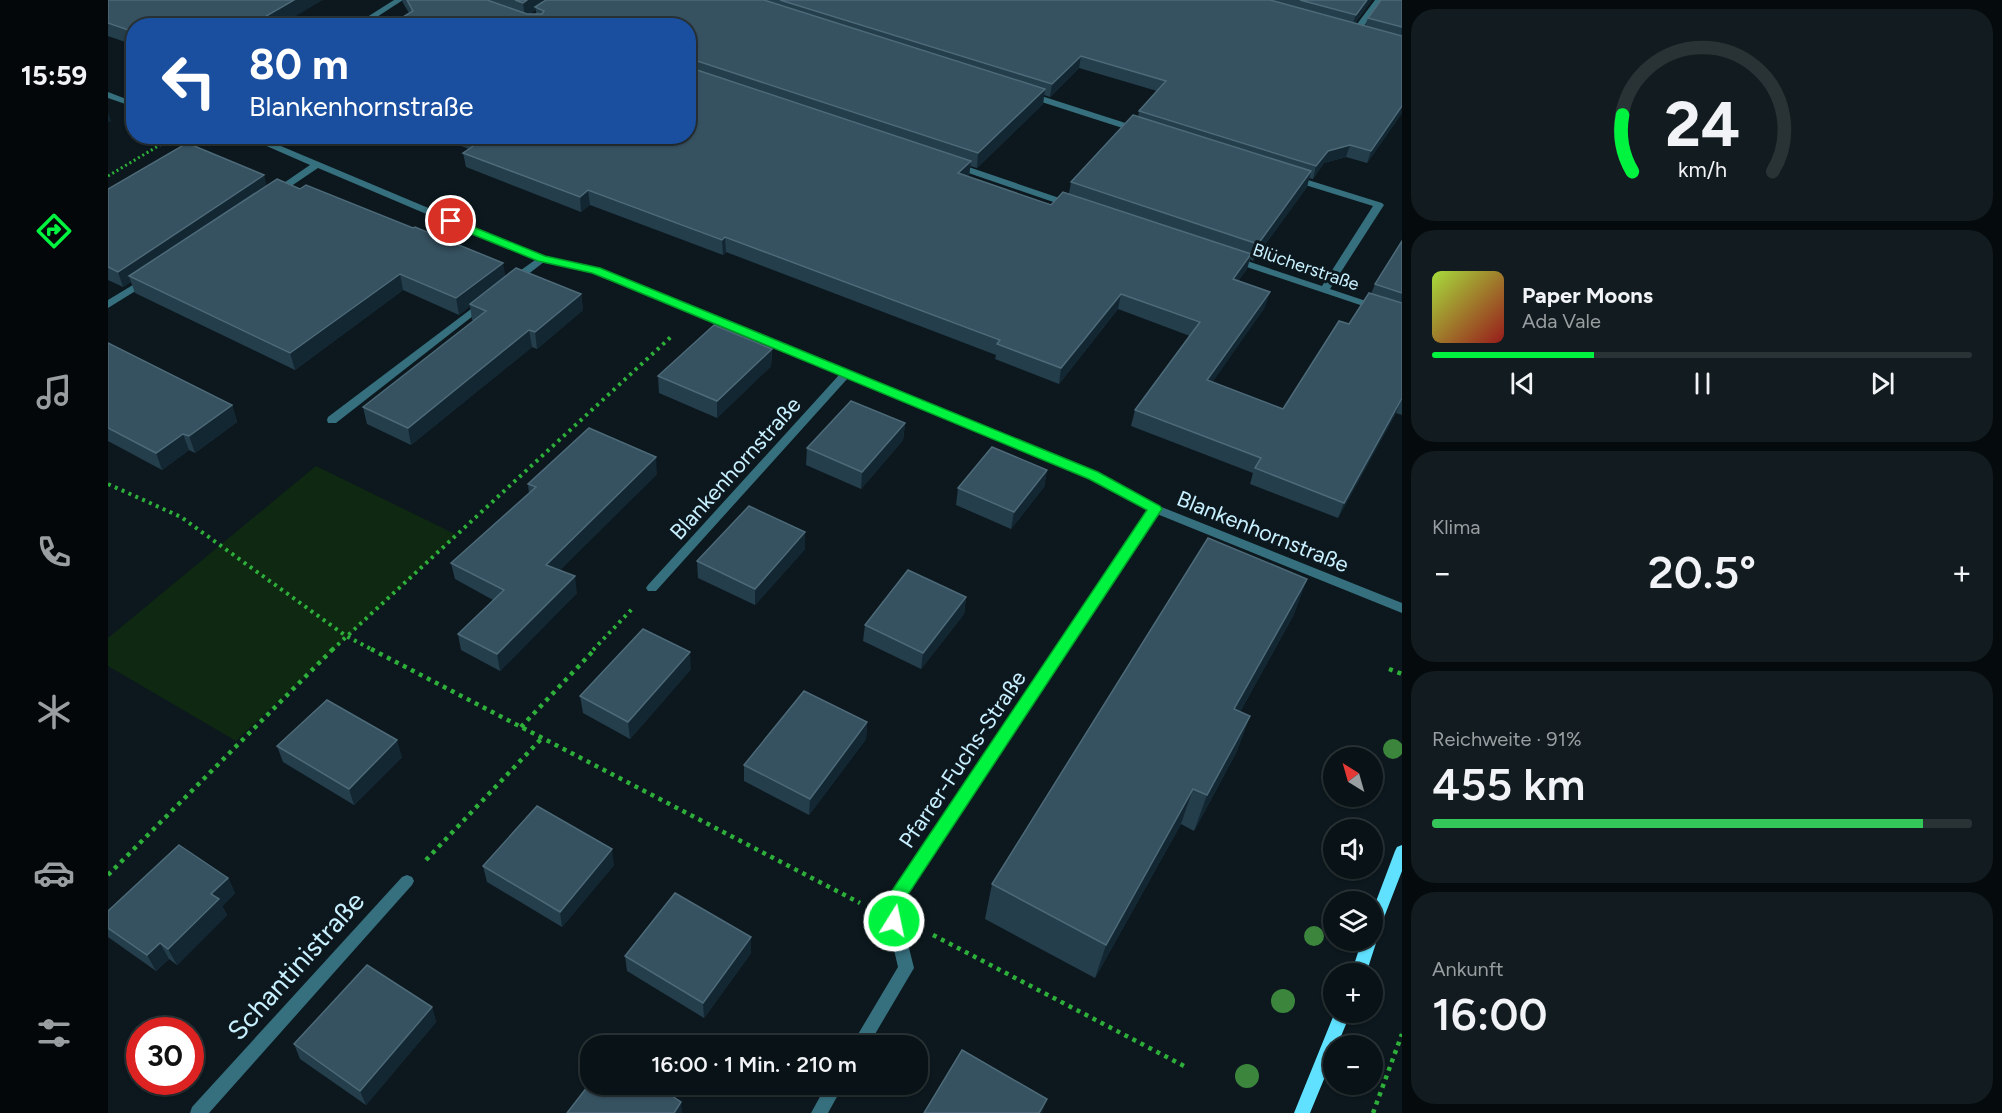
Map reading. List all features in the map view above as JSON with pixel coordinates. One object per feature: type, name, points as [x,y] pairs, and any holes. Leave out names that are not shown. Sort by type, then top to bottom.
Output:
[{"type":"street","points":[[370,18],[399,0]]},
{"type":"street","points":[[1355,32],[1380,0]]},
{"type":"street","points":[[1344,29],[1365,35]]},
{"type":"street","points":[[1016,91],[1151,134]]},
{"type":"street","points":[[108,95],[126,102]]},
{"type":"street","name":"Blankenhornstraße","points":[[267,144],[542,259],[596,271],[697,312],[1093,476],[1155,509],[1402,608]]},
{"type":"street","points":[[938,160],[1086,210]]},
{"type":"street","points":[[268,198],[317,165]]},
{"type":"street","points":[[1283,175],[1379,206],[1324,290]]},
{"type":"street","name":"Blücherstraße","points":[[1222,256],[1402,316]]},
{"type":"street","points":[[332,420],[542,259]]},
{"type":"street","points":[[108,305],[154,274]]},
{"type":"street","name":"Blankenhornstraße","points":[[652,588],[846,374]]},
{"type":"street","name":"Pfarrer-Fuchs-Straße","points":[[866,1035],[906,968],[891,907],[1155,509]]},
{"type":"street","points":[[1383,903],[1402,851]]},
{"type":"street","name":"Schantinistraße","points":[[198,1113],[407,881]]},
{"type":"street","points":[[1302,1113],[1339,1023]]},
{"type":"street","points":[[819,1113],[830,1095]]},
{"type":"path","points":[[108,176],[162,144]]},
{"type":"path","points":[[108,875],[346,636],[697,312]]},
{"type":"path","points":[[108,484],[180,516],[346,636],[894,921],[939,937],[1184,1066]]},
{"type":"path","points":[[521,727],[652,588]]},
{"type":"path","points":[[1389,669],[1402,674]]},
{"type":"path","points":[[407,881],[542,738]]},
{"type":"path","points":[[1373,1113],[1402,1034]]},
{"type":"green space","points":[[316,466],[457,535],[236,741],[108,666],[108,638]]},
{"type":"building","points":[[108,0],[294,0],[263,18],[126,18],[126,29],[108,23]]},
{"type":"building","points":[[407,0],[487,0],[527,14],[542,14],[544,11],[535,7],[546,0],[764,0],[1045,89],[978,153],[696,61],[696,18],[401,18],[413,11]]},
{"type":"building","points":[[780,0],[1270,0],[1402,36],[1402,106],[1371,151],[1350,145],[1328,151],[1316,166],[1139,111],[1166,81],[1081,56],[1052,84]]},
{"type":"building","points":[[1300,0],[1367,0],[1356,15]]},
{"type":"building","points":[[1381,0],[1402,0],[1402,27],[1368,18]]},
{"type":"building","points":[[696,70],[971,161],[958,173],[1051,205],[1063,192],[1251,254],[1233,279],[1270,292],[1207,380],[1283,409],[1339,321],[1349,324],[1369,293],[1402,303],[1402,398],[1344,503],[1255,468],[1261,458],[1135,410],[1200,322],[1121,294],[1061,368],[997,344],[1000,340],[725,237],[722,240],[588,190],[580,197],[463,153],[476,144],[696,144]]},
{"type":"building","points":[[1133,115],[1311,171],[1258,244],[1071,182]]},
{"type":"building","points":[[185,144],[264,175],[118,272],[108,267],[108,189]]},
{"type":"building","points":[[277,179],[300,189],[306,185],[503,263],[456,298],[400,274],[290,353],[129,276]]},
{"type":"building","points":[[1402,241],[1402,293],[1375,284]]},
{"type":"building","points":[[516,268],[581,294],[535,332],[529,330],[408,428],[363,407],[486,311],[470,304]]},
{"type":"building","points":[[714,325],[772,349],[717,401],[658,376]]},
{"type":"building","points":[[108,343],[232,405],[189,436],[183,434],[156,453],[108,428]]},
{"type":"building","points":[[851,401],[905,423],[862,472],[807,448]]},
{"type":"building","points":[[589,428],[656,457],[546,565],[575,576],[497,654],[458,634],[504,590],[451,563],[536,487],[528,484]]},
{"type":"building","points":[[992,447],[1047,470],[1014,512],[958,488]]},
{"type":"building","points":[[749,506],[805,532],[755,589],[697,561]]},
{"type":"building","points":[[1208,538],[1307,579],[1234,709],[1250,716],[1207,795],[1193,789],[1106,945],[992,884]]},
{"type":"building","points":[[908,570],[966,597],[923,653],[865,625]]},
{"type":"building","points":[[643,629],[690,652],[628,722],[580,696]]},
{"type":"building","points":[[804,691],[867,722],[810,799],[744,765]]},
{"type":"building","points":[[327,700],[397,740],[349,789],[277,746]]},
{"type":"building","points":[[537,806],[612,849],[560,912],[483,866]]},
{"type":"building","points":[[179,845],[228,878],[211,894],[219,899],[168,949],[160,943],[147,955],[108,928],[108,911]]},
{"type":"building","points":[[675,893],[751,937],[703,1003],[625,956]]},
{"type":"building","points":[[367,965],[432,1007],[360,1091],[294,1044]]},
{"type":"building","points":[[962,1050],[1047,1099],[1039,1113],[924,1113]]},
{"type":"building","points":[[581,1095],[670,1095],[681,1102],[674,1113],[567,1113]]},
{"type":"route","points":[[451,221],[542,259],[596,271],[616,279],[1093,476],[1155,509],[891,907],[894,921]]}]
